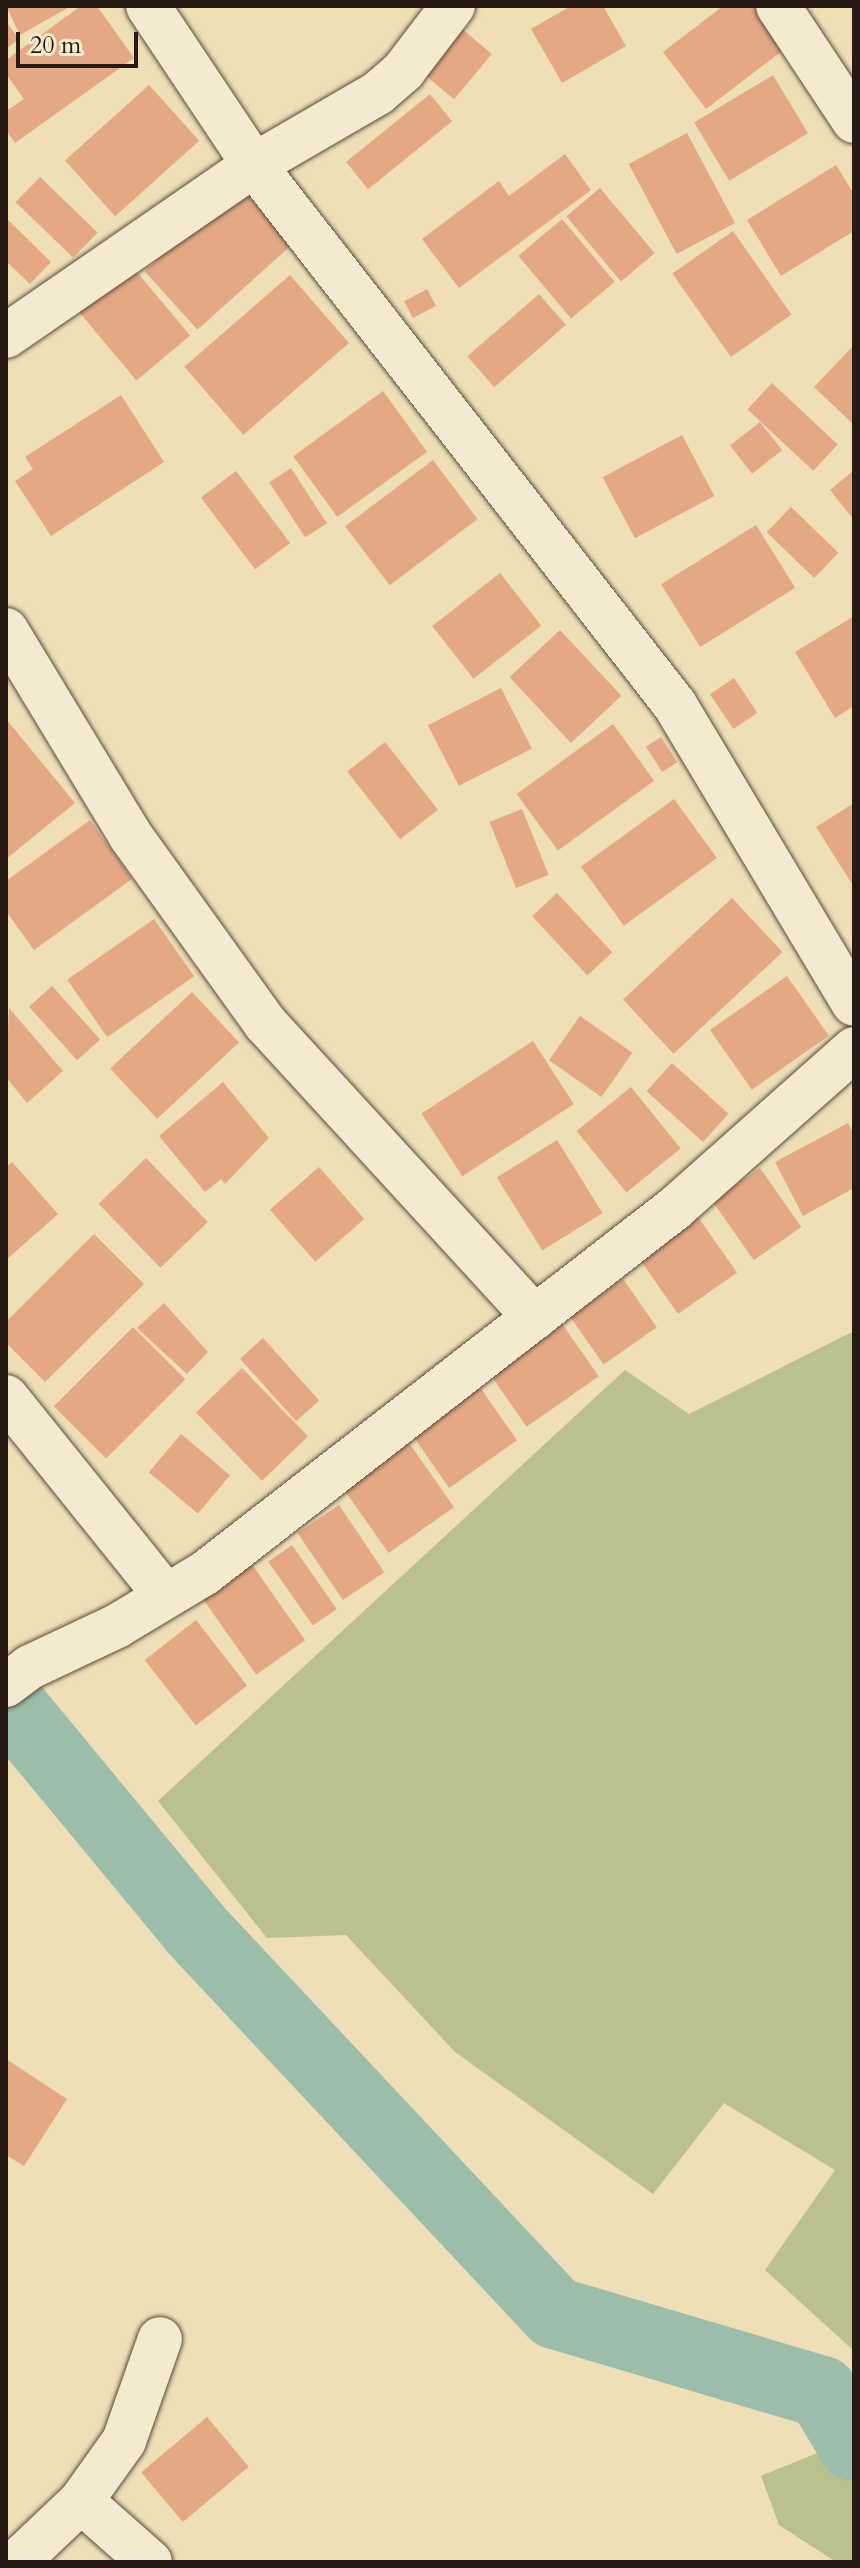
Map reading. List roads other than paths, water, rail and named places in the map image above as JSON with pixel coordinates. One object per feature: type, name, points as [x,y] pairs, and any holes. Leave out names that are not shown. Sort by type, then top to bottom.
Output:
[{"type":"street","points":[[148,6],[254,165],[636,650],[675,705],[854,1004]]},
{"type":"street","points":[[6,336],[254,165],[378,93],[404,70],[453,6]]},
{"type":"street","points":[[778,6],[854,121]]},
{"type":"street","points":[[6,630],[130,835],[257,1012],[535,1318]]},
{"type":"street","points":[[6,1685],[30,1667],[166,1596],[217,1564],[674,1209],[854,1049]]},
{"type":"street","points":[[6,1397],[166,1596]]},
{"type":"street","points":[[17,2562],[81,2501],[124,2441],[160,2339]]},
{"type":"street","points":[[81,2501],[150,2562]]},
{"type":"waterway","points":[[6,1700],[196,1930],[555,2313],[822,2392],[854,2445]]}]
